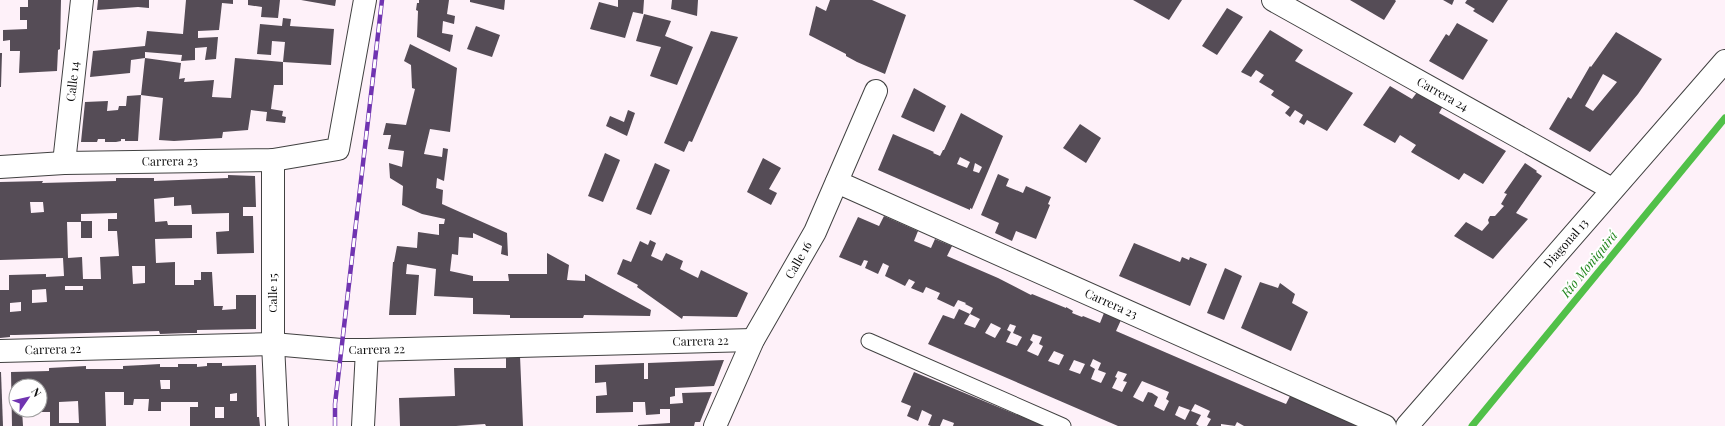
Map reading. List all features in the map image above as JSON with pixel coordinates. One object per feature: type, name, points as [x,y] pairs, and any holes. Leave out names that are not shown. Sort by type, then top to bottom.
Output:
[{"type":"street","name":"Calle 14","points":[[64,163],[82,0]]},
{"type":"street","name":"Carrera 23","points":[[0,167],[64,163],[273,160],[338,149],[365,0]]},
{"type":"street","name":"Carrera 24","points":[[1273,0],[1612,189]]},
{"type":"street","name":"Diagonal 13","points":[[1407,426],[1725,61]]},
{"type":"street","name":"Calle 16","points":[[715,426],[753,340],[815,232],[876,91]]},
{"type":"street","name":"Calle 15","points":[[273,160],[273,344],[277,426]]},
{"type":"street","name":"Carrera 23","points":[[837,182],[1385,426]]},
{"type":"street","name":"Carrera 22","points":[[0,351],[273,344],[341,350],[367,350],[753,340]]},
{"type":"street","points":[[363,426],[367,350]]},
{"type":"lane","points":[[869,341],[1063,426]]},
{"type":"building","points":[[28,0],[61,0],[60,49],[58,50],[57,71],[19,73],[20,51],[10,51],[10,40],[3,41],[3,30],[27,29],[27,20],[20,20],[20,7],[28,7]]},
{"type":"building","points":[[98,0],[149,0],[149,8],[138,7],[97,10]]},
{"type":"building","points":[[186,0],[233,0],[233,4],[222,3],[219,30],[198,31],[198,38],[218,37],[216,59],[205,60],[207,47],[195,48],[195,60],[181,61],[182,55],[145,52],[145,58],[131,60],[130,73],[90,77],[93,51],[145,46],[147,31],[183,34]]},
{"type":"building","points":[[248,0],[280,0],[278,18],[261,17],[262,7],[248,5]]},
{"type":"building","points":[[301,0],[336,0],[335,6]]},
{"type":"building","points":[[419,0],[449,0],[447,14],[455,16],[454,24],[443,21],[442,33],[453,35],[450,52],[417,37],[418,11],[416,10]]},
{"type":"building","points":[[470,0],[505,0],[504,10],[470,2]]},
{"type":"building","points":[[618,0],[644,0],[643,14],[633,12],[625,38],[590,29],[599,2],[618,7]]},
{"type":"building","points":[[672,0],[698,0],[697,16],[671,9]]},
{"type":"building","points":[[830,0],[872,0],[906,15],[885,74],[857,62],[846,56],[846,54],[809,35],[816,6],[826,11]]},
{"type":"building","points":[[1133,0],[1182,0],[1169,20]]},
{"type":"building","points":[[1350,0],[1395,0],[1396,1],[1384,20]]},
{"type":"building","points":[[1443,0],[1454,0],[1452,5]]},
{"type":"building","points":[[1467,0],[1508,0],[1493,23],[1473,11],[1475,9],[1465,3]]},
{"type":"building","points":[[1227,8],[1243,17],[1217,55],[1202,46]]},
{"type":"building","points":[[644,14],[671,21],[665,36],[693,47],[677,85],[650,76],[661,47],[636,41]]},
{"type":"building","points":[[283,18],[291,19],[290,26],[334,29],[331,65],[283,62],[285,42],[272,41],[271,55],[257,54],[260,24],[282,26]]},
{"type":"building","points":[[1457,23],[1488,40],[1463,80],[1429,61],[1446,34],[1449,36]]},
{"type":"building","points":[[476,26],[500,35],[492,57],[467,49]]},
{"type":"building","points":[[1270,30],[1303,50],[1295,61],[1353,93],[1327,131],[1307,120],[1304,125],[1299,122],[1303,115],[1295,110],[1290,117],[1285,113],[1290,107],[1271,95],[1274,91],[1259,82],[1264,75],[1256,70],[1251,77],[1241,72]]},
{"type":"building","points":[[711,31],[738,37],[692,142],[689,141],[684,152],[664,143]]},
{"type":"building","points":[[1616,32],[1662,59],[1638,94],[1590,152],[1549,129],[1568,97],[1571,99],[1590,66],[1591,67]],"holes":[[[1603,74],[1617,82],[1593,111],[1585,106]]]},
{"type":"building","points":[[410,44],[457,68],[450,132],[430,129],[424,154],[442,157],[443,148],[448,149],[444,181],[437,178],[436,188],[443,190],[442,204],[507,233],[508,256],[501,254],[502,246],[473,233],[473,238],[459,237],[458,255],[452,254],[450,271],[473,276],[473,281],[509,281],[508,274],[547,274],[547,253],[569,265],[567,280],[585,281],[585,274],[651,310],[650,316],[584,315],[583,318],[510,318],[510,315],[473,314],[473,298],[434,296],[436,269],[407,264],[406,274],[419,275],[416,315],[389,315],[393,262],[397,246],[417,248],[418,232],[439,235],[439,224],[444,224],[445,219],[422,214],[402,205],[403,186],[390,178],[389,163],[402,167],[404,151],[388,149],[391,135],[383,135],[386,123],[406,125],[415,89],[412,88],[411,65],[404,61]]},
{"type":"building","points":[[0,53],[2,53],[1,87],[0,87]]},
{"type":"building","points":[[145,58],[181,63],[179,79],[185,78],[184,82],[214,80],[212,97],[231,98],[235,58],[283,62],[283,85],[274,85],[271,109],[283,111],[282,116],[286,117],[285,123],[266,121],[267,112],[251,110],[248,130],[223,132],[222,138],[174,141],[159,140],[163,98],[141,95]]},
{"type":"building","points":[[1390,86],[1412,99],[1418,91],[1443,106],[1439,113],[1506,151],[1483,184],[1464,173],[1459,180],[1411,152],[1416,145],[1400,135],[1395,143],[1363,125]]},
{"type":"building","points":[[914,88],[946,106],[934,132],[901,117]]},
{"type":"building","points":[[141,95],[138,141],[125,141],[125,139],[121,139],[121,141],[116,142],[105,142],[105,139],[98,139],[97,142],[81,142],[85,102],[108,101],[107,111],[118,110],[119,106],[126,106],[127,96]]},
{"type":"building","points":[[628,110],[635,113],[627,136],[606,126],[610,116],[624,122]]},
{"type":"building","points":[[961,113],[1003,136],[972,209],[970,208],[970,210],[878,170],[893,134],[940,156]],"holes":[[[960,157],[970,162],[967,168],[957,164]],[[975,163],[982,167],[979,173],[973,171]]]},
{"type":"building","points":[[1080,124],[1101,138],[1086,163],[1063,148]]},
{"type":"building","points":[[605,153],[620,160],[603,202],[588,196]]},
{"type":"building","points":[[763,158],[781,168],[769,189],[777,193],[771,205],[747,192]]},
{"type":"building","points":[[655,163],[670,170],[651,215],[636,209]]},
{"type":"building","points":[[1525,163],[1542,176],[1516,213],[1528,219],[1493,259],[1454,236],[1466,222],[1482,231],[1489,223],[1488,220],[1490,216],[1495,216],[1504,206],[1501,204],[1507,194],[1504,193]]},
{"type":"building","points":[[998,174],[1009,179],[1006,186],[1023,193],[1026,186],[1051,197],[1048,204],[1050,205],[1036,239],[1016,231],[1012,241],[995,233],[999,223],[981,215]]},
{"type":"building","points":[[228,175],[255,176],[256,207],[243,207],[243,216],[253,216],[254,253],[217,254],[216,232],[229,231],[229,213],[192,214],[191,205],[174,206],[174,197],[154,199],[155,222],[167,221],[168,225],[192,225],[192,238],[155,239],[156,263],[175,262],[175,285],[194,285],[194,280],[201,280],[201,272],[212,272],[214,306],[223,306],[222,310],[236,309],[236,295],[256,295],[256,329],[197,330],[197,333],[160,334],[159,331],[10,335],[10,337],[0,338],[0,290],[9,290],[9,275],[46,274],[46,277],[64,276],[63,258],[0,260],[0,182],[43,181],[42,183],[116,181],[116,178],[154,178],[154,181],[228,178]],"holes":[[[30,202],[43,202],[44,212],[31,213]],[[117,213],[117,219],[108,219],[108,231],[117,231],[119,256],[100,257],[101,279],[83,279],[82,257],[68,258],[67,222],[81,222],[81,214]],[[132,266],[145,266],[145,283],[133,284]],[[65,286],[83,286],[83,290],[65,290]],[[46,289],[47,302],[32,303],[32,290]],[[21,302],[21,311],[10,312],[10,303]]]},
{"type":"building","points":[[884,216],[918,231],[914,241],[931,248],[935,239],[952,246],[947,256],[998,278],[1031,295],[1032,294],[1066,307],[1073,311],[1072,313],[1100,323],[1104,313],[1121,320],[1116,331],[1286,404],[1291,394],[1363,426],[1244,426],[1237,422],[1235,426],[1221,424],[1221,426],[1207,426],[1211,419],[1207,417],[1210,411],[1195,404],[1191,411],[1201,415],[1196,424],[1199,426],[1118,426],[928,344],[943,315],[954,319],[959,309],[970,314],[973,308],[958,300],[954,307],[937,299],[940,293],[926,287],[923,293],[911,288],[915,282],[909,279],[905,286],[885,276],[889,266],[883,263],[878,274],[865,268],[868,261],[864,260],[861,266],[839,257],[858,217],[879,226]],"holes":[[[970,314],[980,319],[975,328],[964,324]],[[991,323],[1001,328],[995,338],[985,333]],[[1010,324],[1016,326],[1013,333],[1022,337],[1017,346],[1006,342],[1011,332],[1007,330]],[[1033,334],[1042,337],[1039,344],[1043,346],[1038,356],[1027,351],[1033,342],[1030,340]],[[1054,351],[1064,355],[1059,365],[1048,361]],[[1093,359],[1101,363],[1098,370],[1106,373],[1101,383],[1091,379],[1095,369],[1090,366]],[[1074,360],[1085,364],[1080,374],[1069,370]],[[1118,371],[1127,374],[1123,381],[1127,382],[1122,392],[1112,388],[1117,378],[1115,377]],[[1142,381],[1169,392],[1166,399],[1169,401],[1164,411],[1154,406],[1158,397],[1148,392],[1143,402],[1133,397]],[[1179,406],[1190,410],[1185,420],[1175,415]]]},
{"type":"building","points":[[81,221],[92,221],[92,238],[81,238]]},
{"type":"building","points":[[650,240],[656,243],[651,256],[662,261],[666,253],[683,261],[680,269],[698,278],[701,270],[748,293],[737,317],[683,316],[682,319],[637,287],[638,285],[617,274],[623,259],[631,262],[640,241],[648,245]]},
{"type":"building","points":[[1134,243],[1180,262],[1182,257],[1189,260],[1190,257],[1207,264],[1190,306],[1119,276]]},
{"type":"building","points":[[1225,268],[1242,276],[1224,320],[1207,313]]},
{"type":"building","points":[[1260,282],[1278,288],[1280,283],[1295,294],[1292,303],[1308,312],[1291,351],[1241,328]]},
{"type":"building","points":[[520,356],[523,426],[486,426],[485,424],[456,426],[400,426],[399,398],[455,396],[454,368],[506,368],[506,357]]},
{"type":"building","points":[[724,360],[714,386],[675,388],[675,396],[670,397],[670,404],[683,403],[682,393],[712,392],[700,422],[695,422],[694,426],[638,426],[670,423],[670,409],[660,409],[660,414],[646,415],[645,402],[633,402],[633,412],[596,413],[596,396],[607,395],[606,382],[595,383],[595,365],[644,363],[644,379],[648,379],[648,363]]},
{"type":"building","points":[[207,363],[222,363],[222,366],[256,365],[257,417],[259,417],[260,426],[190,426],[190,407],[198,407],[198,402],[161,402],[161,411],[148,411],[149,399],[134,399],[133,405],[124,405],[124,392],[105,392],[106,426],[50,426],[50,412],[48,412],[48,378],[11,378],[11,372],[49,371],[49,368],[86,366],[86,369],[123,369],[123,366],[160,364],[160,367],[178,367],[178,364],[197,364],[197,367],[207,366]],"holes":[[[160,380],[170,380],[170,389],[161,389]],[[237,393],[237,401],[230,401],[230,394]],[[78,401],[79,423],[59,423],[59,402]],[[215,407],[224,407],[224,418],[215,418]]]},
{"type":"building","points":[[1,372],[3,426],[0,426]]},
{"type":"building","points":[[914,372],[1044,426],[953,426],[954,423],[943,419],[940,426],[931,426],[928,425],[932,415],[922,410],[918,421],[907,416],[911,406],[901,402]]},
{"type":"building","points":[[12,418],[22,418],[23,426],[12,426]]},
{"type":"waterway","name":"Río Moniquirá","points":[[1472,426],[1725,118]]},
{"type":"railway","points":[[335,426],[335,404],[382,0]]}]
